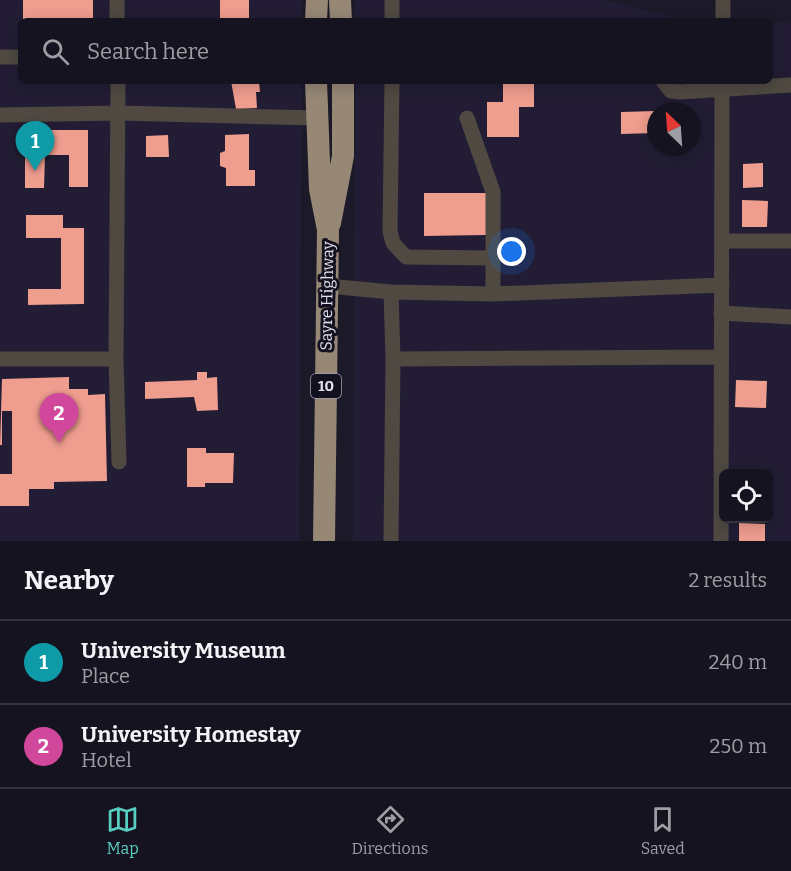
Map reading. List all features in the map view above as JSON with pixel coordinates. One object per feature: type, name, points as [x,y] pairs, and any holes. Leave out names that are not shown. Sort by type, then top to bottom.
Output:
[{"type":"highway","points":[[316,18],[317,0]]},
{"type":"highway","points":[[340,0],[341,18]]},
{"type":"highway","name":"Sayre Highway","points":[[316,84],[320,189],[328,230],[324,541]]},
{"type":"highway","name":"Sayre Highway","points":[[328,230],[343,156],[343,84]]},
{"type":"highway","points":[[317,127],[332,143],[343,136]]},
{"type":"street","points":[[117,0],[117,18]]},
{"type":"street","points":[[392,0],[392,18]]},
{"type":"street","points":[[723,0],[723,18]]},
{"type":"street","points":[[0,57],[18,57]]},
{"type":"street","points":[[118,84],[119,462]]},
{"type":"street","points":[[392,84],[390,231],[393,243],[406,257],[494,258]]},
{"type":"street","points":[[665,84],[671,91],[722,84],[791,86]]},
{"type":"street","points":[[721,541],[722,84]]},
{"type":"street","points":[[0,115],[119,113],[317,127]]},
{"type":"street","points":[[467,118],[493,192],[493,294]]},
{"type":"street","points":[[723,241],[791,242]]},
{"type":"street","points":[[328,286],[392,292],[493,294],[722,285]]},
{"type":"street","points":[[391,541],[392,292]]},
{"type":"street","points":[[721,313],[791,317]]},
{"type":"street","points":[[393,359],[721,357]]},
{"type":"street","points":[[0,359],[117,359]]},
{"type":"shaded area","points":[[0,0],[302,0],[302,18],[18,18],[18,84],[302,84],[299,541],[0,541]]},
{"type":"shaded area","points":[[355,0],[605,0],[677,18],[355,18]]},
{"type":"shaded area","points":[[773,23],[791,23],[791,541],[353,541],[355,84],[773,84]]},
{"type":"building","points":[[23,0],[93,0],[93,18],[23,18]]},
{"type":"building","points":[[220,0],[249,0],[249,18],[220,18]]},
{"type":"building","points":[[232,84],[259,84],[260,92],[256,92],[257,108],[236,109]]},
{"type":"building","points":[[503,84],[534,84],[534,107],[519,107],[519,137],[487,137],[487,102],[503,102]]},
{"type":"building","points":[[647,111],[647,133],[621,134],[621,112]]},
{"type":"building","points":[[25,130],[88,130],[88,187],[69,187],[69,155],[45,155],[44,188],[25,188]]},
{"type":"building","points":[[249,134],[249,170],[255,170],[255,186],[226,186],[226,168],[220,166],[220,153],[225,151],[225,135]]},
{"type":"building","points":[[168,135],[169,157],[146,157],[146,136]]},
{"type":"building","points":[[763,163],[763,187],[743,188],[743,164]]},
{"type":"building","points":[[424,193],[486,193],[486,235],[424,236]]},
{"type":"building","points":[[742,200],[768,201],[767,227],[742,227]]},
{"type":"building","points":[[26,215],[63,215],[63,228],[84,228],[84,304],[28,305],[28,289],[61,289],[61,238],[26,238]]},
{"type":"building","points":[[197,372],[207,372],[207,378],[217,377],[218,410],[197,411],[194,397],[145,399],[145,382],[197,380]]},
{"type":"building","points":[[69,377],[69,389],[88,389],[88,395],[105,394],[107,481],[54,482],[54,489],[29,489],[29,506],[0,506],[0,474],[12,474],[12,411],[2,411],[2,445],[0,445],[2,379]]},
{"type":"building","points":[[736,380],[767,381],[766,408],[735,407]]},
{"type":"building","points":[[187,448],[206,448],[206,453],[234,453],[233,483],[205,483],[205,487],[187,487]]},
{"type":"building","points":[[739,523],[765,524],[765,541],[739,541]]},
{"type":"place","name":"University Museum","points":[[35,171]]},
{"type":"place","name":"University Homestay","points":[[59,443]]}]
